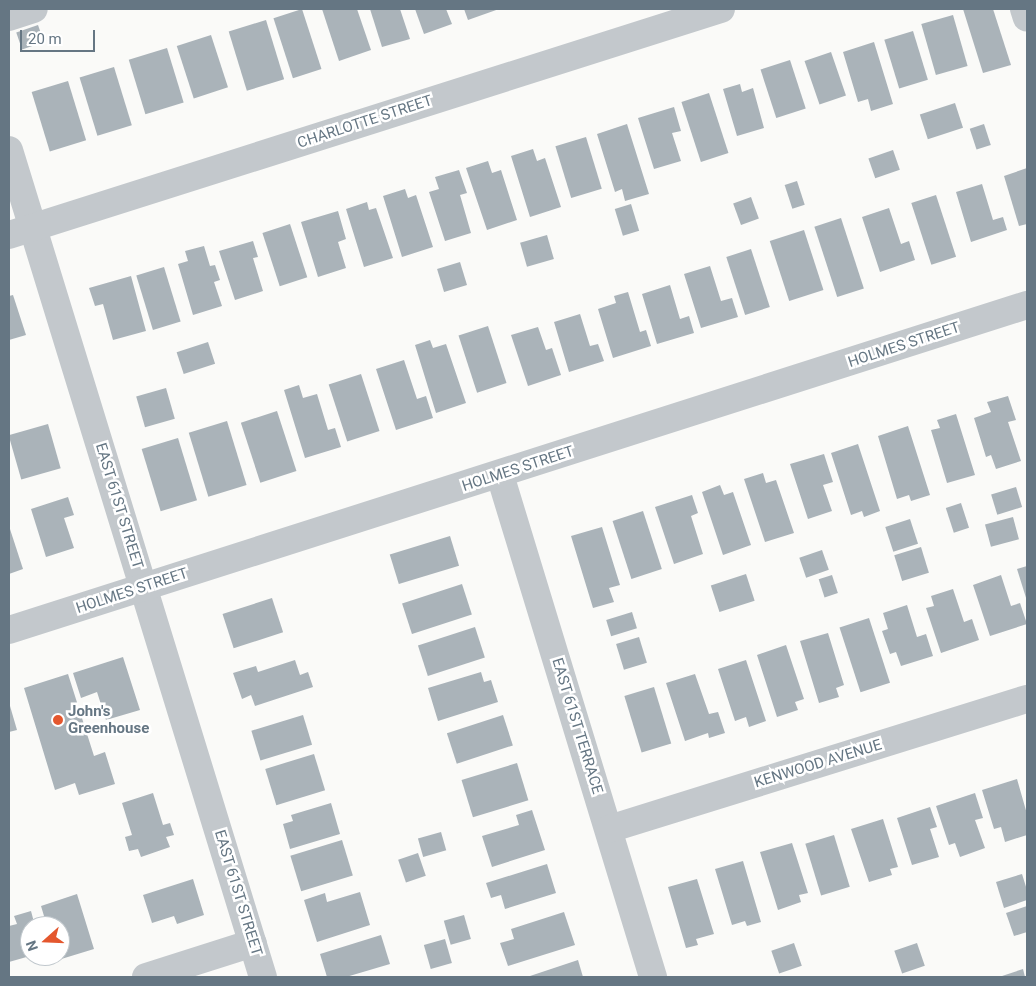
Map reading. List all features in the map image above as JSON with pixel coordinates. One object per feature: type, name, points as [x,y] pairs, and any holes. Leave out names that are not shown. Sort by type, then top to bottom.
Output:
[{"type":"street","points":[[9,17],[34,9]]},
{"type":"street","name":"CHARLOTTE STREET","points":[[21,232],[721,9]]},
{"type":"street","points":[[1024,9],[1027,18]]},
{"type":"street","name":"EAST 61ST STREET","points":[[9,150],[21,232],[144,587],[264,977]]},
{"type":"street","name":"HOLMES STREET","points":[[9,630],[500,475],[1027,305]]},
{"type":"street","name":"EAST 61ST TERRACE","points":[[500,475],[654,977]]},
{"type":"street","name":"KENWOOD AVENUE","points":[[609,829],[1027,699]]},
{"type":"street","points":[[146,977],[253,943]]},
{"type":"building","points":[[302,9],[321,69],[293,78],[273,18]]},
{"type":"building","points":[[322,9],[357,9],[371,50],[339,61]]},
{"type":"building","points":[[370,9],[400,9],[410,39],[382,47]]},
{"type":"building","points":[[415,9],[446,9],[452,24],[424,34]]},
{"type":"building","points":[[464,9],[499,9],[468,20]]},
{"type":"building","points":[[963,9],[993,9],[1011,65],[983,73]]},
{"type":"building","points":[[953,15],[968,66],[936,75],[921,24]]},
{"type":"building","points":[[266,20],[284,79],[247,91],[229,31]]},
{"type":"building","points":[[38,25],[44,42],[22,50],[16,32]]},
{"type":"building","points":[[913,31],[928,80],[899,89],[884,40]]},
{"type":"building","points":[[211,35],[228,87],[194,98],[177,46]]},
{"type":"building","points":[[874,42],[893,104],[871,111],[868,99],[858,102],[843,52]]},
{"type":"building","points":[[167,48],[184,103],[145,114],[129,60]]},
{"type":"building","points":[[831,52],[846,95],[820,105],[805,61]]},
{"type":"building","points":[[790,60],[806,109],[776,118],[761,70]]},
{"type":"building","points":[[114,67],[132,125],[97,136],[80,78]]},
{"type":"building","points":[[68,81],[86,140],[50,151],[32,92]]},
{"type":"building","points":[[740,84],[742,92],[753,88],[764,128],[737,136],[723,89]]},
{"type":"building","points":[[709,93],[728,153],[701,162],[681,102]]},
{"type":"building","points":[[955,103],[963,128],[928,139],[920,114]]},
{"type":"building","points":[[674,107],[681,131],[672,133],[681,161],[654,169],[638,118]]},
{"type":"building","points":[[627,124],[649,194],[625,201],[622,189],[615,192],[597,134]]},
{"type":"building","points":[[984,124],[991,145],[977,150],[970,129]]},
{"type":"building","points":[[586,137],[602,189],[571,198],[555,146]]},
{"type":"building","points":[[533,149],[537,161],[545,158],[561,207],[530,217],[511,156]]},
{"type":"building","points":[[893,150],[900,170],[875,178],[868,158]]},
{"type":"building","points":[[488,161],[492,173],[501,170],[517,220],[487,230],[466,168]]},
{"type":"building","points":[[1027,168],[1027,224],[1019,226],[1004,176]]},
{"type":"building","points":[[459,170],[467,193],[460,195],[471,233],[445,241],[429,192],[439,189],[435,177]]},
{"type":"building","points":[[797,181],[805,205],[792,209],[785,185]]},
{"type":"building","points":[[982,184],[993,220],[1003,217],[1007,230],[971,242],[956,192]]},
{"type":"building","points":[[405,189],[408,198],[416,195],[433,247],[402,257],[383,196]]},
{"type":"building","points":[[936,195],[956,257],[931,265],[911,203]]},
{"type":"building","points":[[751,197],[759,219],[741,225],[733,203]]},
{"type":"building","points":[[367,202],[369,210],[376,208],[393,258],[364,267],[346,209]]},
{"type":"building","points":[[631,204],[639,231],[623,236],[615,209]]},
{"type":"building","points":[[889,208],[901,244],[909,241],[915,260],[880,272],[862,217]]},
{"type":"building","points":[[338,211],[346,239],[338,242],[346,268],[318,277],[301,222]]},
{"type":"building","points":[[841,218],[864,288],[837,297],[814,227]]},
{"type":"building","points":[[290,224],[307,277],[280,286],[262,233]]},
{"type":"building","points":[[804,230],[823,290],[789,301],[770,241]]},
{"type":"building","points":[[547,235],[554,259],[527,267],[520,243]]},
{"type":"building","points":[[253,241],[258,257],[253,258],[263,291],[235,300],[219,251]]},
{"type":"building","points":[[204,246],[210,266],[215,265],[220,280],[214,282],[222,306],[193,315],[178,264],[188,261],[185,251]]},
{"type":"building","points":[[751,249],[770,307],[745,315],[726,257]]},
{"type":"building","points":[[460,262],[467,285],[444,292],[437,269]]},
{"type":"building","points":[[710,266],[721,301],[732,298],[738,317],[701,328],[684,274]]},
{"type":"building","points":[[164,267],[181,322],[153,330],[136,275]]},
{"type":"building","points":[[131,276],[146,331],[113,340],[103,304],[95,306],[89,288]]},
{"type":"building","points":[[670,285],[680,319],[689,316],[694,333],[657,344],[642,294]]},
{"type":"building","points":[[628,292],[640,332],[646,330],[651,346],[613,358],[598,309],[616,303],[614,296]]},
{"type":"building","points":[[13,295],[26,335],[9,340],[9,296]]},
{"type":"building","points":[[580,314],[590,346],[598,344],[604,361],[569,372],[554,322]]},
{"type":"building","points":[[488,326],[507,383],[477,393],[459,336]]},
{"type":"building","points":[[538,327],[546,350],[552,348],[561,375],[528,386],[511,335]]},
{"type":"building","points":[[430,340],[433,348],[446,344],[466,403],[436,413],[415,345]]},
{"type":"building","points":[[208,342],[215,364],[184,374],[177,352]]},
{"type":"building","points":[[404,360],[417,399],[426,396],[433,418],[396,430],[376,369]]},
{"type":"building","points":[[361,374],[380,431],[347,442],[329,385]]},
{"type":"building","points":[[299,385],[303,398],[317,394],[328,430],[335,428],[341,447],[305,458],[284,390]]},
{"type":"building","points":[[166,388],[175,419],[145,427],[136,397]]},
{"type":"building","points":[[1008,396],[1016,420],[1008,422],[1021,461],[996,469],[991,455],[986,457],[974,418],[991,412],[987,402]]},
{"type":"building","points":[[277,411],[296,471],[260,483],[241,423]]},
{"type":"building","points":[[956,414],[975,475],[947,483],[931,430],[940,428],[937,420]]},
{"type":"building","points":[[227,421],[247,485],[208,497],[189,433]]},
{"type":"building","points":[[48,424],[61,468],[21,480],[9,435]]},
{"type":"building","points":[[908,426],[930,495],[911,501],[909,495],[897,499],[878,436]]},
{"type":"building","points":[[178,438],[197,500],[161,511],[142,449]]},
{"type":"building","points":[[858,444],[880,511],[864,517],[862,511],[851,515],[831,453]]},
{"type":"building","points":[[824,454],[833,482],[823,485],[832,511],[808,519],[790,464]]},
{"type":"building","points":[[763,473],[766,483],[776,480],[794,533],[765,542],[744,479]]},
{"type":"building","points":[[720,485],[724,495],[733,492],[751,545],[723,555],[702,492]]},
{"type":"building","points":[[1016,487],[1022,507],[997,515],[991,495]]},
{"type":"building","points":[[692,495],[698,513],[691,516],[703,554],[674,564],[655,507]]},
{"type":"building","points":[[68,497],[74,515],[64,518],[74,548],[46,557],[31,509]]},
{"type":"building","points":[[961,503],[969,528],[954,533],[946,508]]},
{"type":"building","points":[[643,511],[662,569],[631,579],[613,521]]},
{"type":"building","points":[[1013,517],[1019,539],[991,547],[985,525]]},
{"type":"building","points":[[910,519],[918,544],[893,552],[885,527]]},
{"type":"building","points":[[9,526],[23,569],[9,574]]},
{"type":"building","points":[[602,527],[620,585],[609,588],[614,602],[593,608],[571,536]]},
{"type":"building","points":[[450,536],[459,566],[399,584],[390,554]]},
{"type":"building","points":[[921,547],[929,573],[902,581],[894,555]]},
{"type":"building","points":[[822,550],[829,570],[806,578],[799,558]]},
{"type":"building","points":[[1027,566],[1027,601],[1017,569]]},
{"type":"building","points":[[746,574],[755,601],[719,612],[711,585]]},
{"type":"building","points":[[832,575],[838,593],[825,597],[819,579]]},
{"type":"building","points":[[1001,575],[1011,606],[1020,603],[1027,624],[990,636],[973,585]]},
{"type":"building","points":[[462,584],[472,614],[412,634],[402,603]]},
{"type":"building","points":[[953,589],[964,622],[972,619],[979,640],[941,653],[926,608],[934,606],[931,596]]},
{"type":"building","points":[[272,598],[283,632],[234,648],[223,614]]},
{"type":"building","points":[[907,605],[917,637],[926,634],[933,656],[901,666],[896,652],[890,654],[882,631],[888,629],[883,613]]},
{"type":"building","points":[[632,612],[637,628],[611,636],[606,620]]},
{"type":"building","points":[[869,618],[890,683],[861,692],[840,628]]},
{"type":"building","points":[[475,627],[485,657],[428,676],[418,646]]},
{"type":"building","points":[[828,633],[844,685],[836,688],[839,697],[819,703],[800,641]]},
{"type":"building","points":[[639,637],[647,663],[624,670],[616,644]]},
{"type":"building","points":[[786,645],[804,699],[795,702],[798,710],[777,717],[757,655]]},
{"type":"building","points":[[123,657],[140,710],[106,720],[97,692],[81,698],[73,673]]},
{"type":"building","points":[[295,660],[300,675],[308,672],[313,687],[255,706],[251,695],[242,699],[233,673],[256,666],[258,672]]},
{"type":"building","points":[[746,660],[766,721],[749,727],[746,717],[735,721],[718,669]]},
{"type":"building","points":[[481,672],[484,682],[491,680],[498,702],[438,721],[428,688]]},
{"type":"building","name":"John's Greenhouse","points":[[68,674],[94,756],[105,752],[115,784],[79,795],[75,783],[55,790],[24,688]]},
{"type":"building","points":[[695,674],[709,714],[718,712],[725,733],[709,738],[708,733],[685,741],[666,683]]},
{"type":"building","points":[[654,687],[671,743],[642,752],[624,696]]},
{"type":"building","points":[[9,707],[17,730],[9,732]]},
{"type":"building","points":[[303,715],[312,745],[260,760],[251,731]]},
{"type":"building","points":[[503,715],[513,745],[457,764],[447,733]]},
{"type":"building","points":[[314,754],[325,790],[276,805],[265,769]]},
{"type":"building","points":[[517,763],[528,800],[473,817],[462,780]]},
{"type":"building","points":[[1017,779],[1027,814],[1027,835],[1005,842],[1001,827],[994,829],[982,790]]},
{"type":"building","points":[[153,793],[163,825],[170,823],[174,835],[166,837],[170,847],[141,857],[138,849],[129,851],[125,837],[132,835],[122,803]]},
{"type":"building","points":[[975,793],[983,818],[975,820],[985,848],[960,857],[955,843],[949,845],[936,806]]},
{"type":"building","points":[[331,803],[340,834],[290,849],[283,824],[293,821],[291,815]]},
{"type":"building","points":[[930,807],[937,827],[930,829],[939,857],[912,865],[897,818]]},
{"type":"building","points":[[532,810],[545,850],[492,867],[482,836],[519,825],[516,815]]},
{"type":"building","points":[[883,819],[898,867],[890,869],[892,875],[869,882],[851,829]]},
{"type":"building","points":[[441,832],[446,850],[423,857],[418,839]]},
{"type":"building","points":[[834,835],[850,887],[821,895],[805,844]]},
{"type":"building","points":[[342,840],[353,875],[301,891],[290,856]]},
{"type":"building","points":[[792,843],[808,893],[799,895],[801,902],[778,910],[760,852]]},
{"type":"building","points":[[418,853],[426,876],[406,883],[398,860]]},
{"type":"building","points":[[743,861],[761,922],[747,926],[745,921],[732,925],[715,869]]},
{"type":"building","points":[[547,864],[556,893],[505,909],[501,895],[491,898],[486,883]]},
{"type":"building","points":[[1022,874],[1027,890],[1027,900],[1004,908],[996,882]]},
{"type":"building","points":[[193,879],[204,915],[177,924],[174,916],[152,923],[143,895]]},
{"type":"building","points":[[697,879],[714,934],[696,939],[698,945],[686,948],[668,887]]},
{"type":"building","points":[[360,892],[370,925],[317,942],[304,900],[325,893],[327,902]]},
{"type":"building","points":[[77,894],[94,949],[70,956],[70,916],[44,916],[41,906]]},
{"type":"building","points":[[1027,906],[1027,932],[1014,936],[1006,913]]},
{"type":"building","points":[[31,911],[32,916],[20,916],[20,959],[9,962],[9,926],[17,924],[14,916]]},
{"type":"building","points":[[564,912],[575,945],[508,966],[500,943],[514,939],[511,929]]},
{"type":"building","points":[[464,915],[471,939],[451,945],[444,921]]},
{"type":"building","points":[[381,935],[390,964],[346,977],[327,977],[320,954]]},
{"type":"building","points":[[445,939],[452,963],[431,969],[424,945]]},
{"type":"building","points":[[794,943],[802,966],[779,974],[771,951]]},
{"type":"building","points":[[917,943],[925,966],[902,974],[894,951]]},
{"type":"building","points":[[578,960],[583,977],[527,977]]},
{"type":"building","points":[[1023,969],[1025,977],[999,977]]},
{"type":"place","name":"John's Greenhouse","points":[[58,720]]}]
